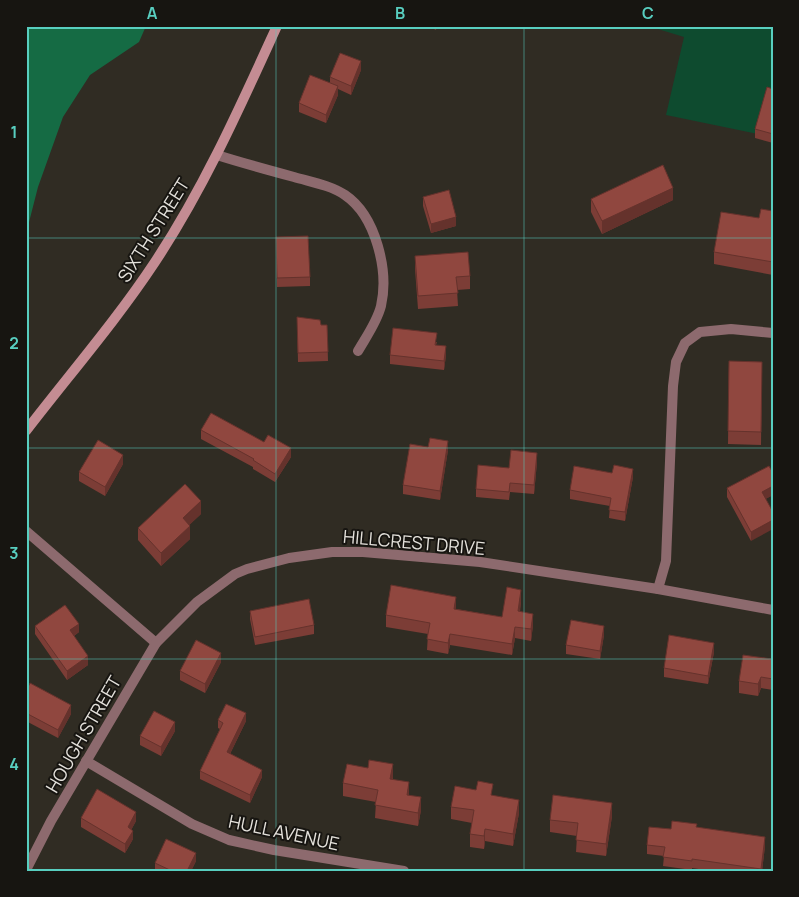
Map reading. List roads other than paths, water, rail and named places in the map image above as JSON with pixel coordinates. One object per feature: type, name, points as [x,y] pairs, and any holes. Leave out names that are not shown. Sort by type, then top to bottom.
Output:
[{"type":"main road","name":"SIXTH STREET","points":[[27,429],[126,303],[185,214],[217,155],[277,26]]},
{"type":"street","points":[[217,155],[324,185],[346,196],[364,216],[377,242],[381,256],[384,285],[381,307],[375,322],[358,351]]},
{"type":"street","points":[[658,589],[666,560],[673,386],[676,362],[685,344],[700,332],[730,329],[773,333]]},
{"type":"street","points":[[26,531],[156,643]]},
{"type":"street","name":"HILLCREST DRIVE","points":[[156,643],[197,602],[234,574],[290,558],[332,552],[363,552],[480,562],[658,589],[773,610]]},
{"type":"street","name":"HOUGH STREET","points":[[26,870],[51,821],[156,643]]},
{"type":"street","name":"HULL AVENUE","points":[[86,761],[192,824],[229,840],[274,850],[404,871]]}]
